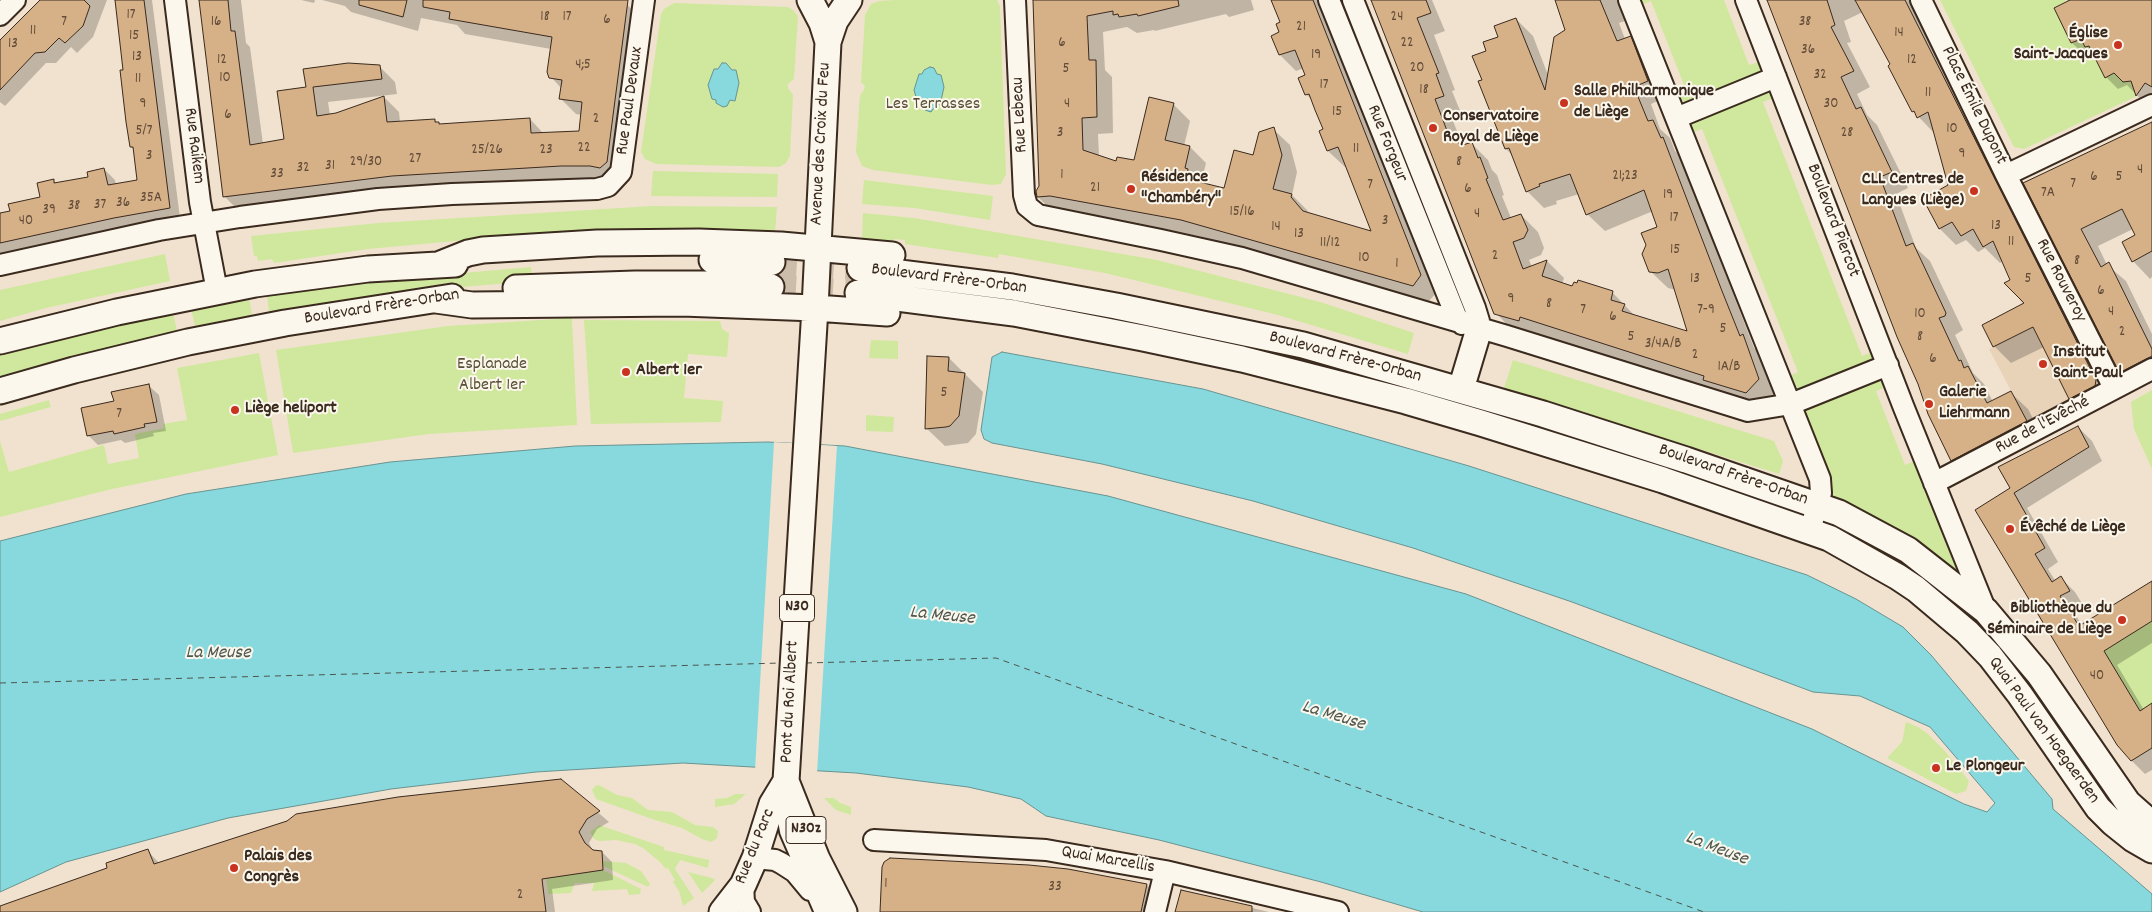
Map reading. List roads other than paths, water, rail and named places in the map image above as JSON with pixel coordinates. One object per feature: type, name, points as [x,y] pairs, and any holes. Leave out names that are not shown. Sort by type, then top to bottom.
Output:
[{"type":"main road","points":[[810,0],[822,23],[828,42]]},
{"type":"main road","points":[[828,42],[837,16],[849,0]]},
{"type":"main road","name":"Avenue des Croix du Feu","points":[[817,247],[828,42]]},
{"type":"main road","points":[[438,265],[468,253],[483,250],[561,244],[699,242],[817,247],[967,264],[1082,284],[1185,308],[1227,329]]},
{"type":"main road","points":[[815,308],[817,247]]},
{"type":"main road","name":"Boulevard Frère-Orban","points":[[0,341],[117,312],[216,291],[368,269],[438,265],[657,259],[772,262]]},
{"type":"main road","name":"Boulevard Frère-Orban","points":[[860,268],[1012,287],[1227,329],[1303,346],[1452,387],[1686,460],[1818,505]]},
{"type":"main road","name":"Boulevard Frère-Orban","points":[[0,391],[74,370],[188,342],[285,323],[484,292],[557,286],[702,284],[771,287]]},
{"type":"main road","name":"Boulevard Frère-Orban","points":[[858,293],[1022,315],[1175,344],[1272,367],[1406,401],[1500,429],[1663,480],[1810,530]]},
{"type":"main road","points":[[436,300],[472,305],[682,303],[873,311],[986,326],[1214,365],[1240,368],[1272,367]]},
{"type":"main road","name":"Pont du Roi Albert","points":[[786,776],[815,308]]},
{"type":"main road","points":[[1452,387],[1471,326]]},
{"type":"main road","name":"Quai Paul van Hoegaerden","points":[[1818,505],[1852,520],[1908,550],[1986,611],[2034,667],[2128,803],[2152,824]]},
{"type":"main road","name":"Quai Paul van Hoegaerden","points":[[1810,530],[1840,544],[1898,577],[1916,589],[1967,632],[2020,695],[2098,808],[2113,824],[2152,850]]},
{"type":"main road","name":"Rue du Parc","points":[[722,912],[743,885],[755,858],[772,804],[786,776]]},
{"type":"main road","name":"N30z","points":[[786,776],[808,838],[844,912]]},
{"type":"street","points":[[0,15],[15,0]]},
{"type":"street","name":"Rue Raikem","points":[[175,0],[204,222],[216,291]]},
{"type":"street","name":"Rue Paul Devaux","points":[[204,222],[378,199],[597,189],[608,186],[621,172],[644,0]]},
{"type":"street","name":"Rue Lebeau","points":[[1015,0],[1024,195],[1027,206],[1038,216],[1242,258],[1471,326]]},
{"type":"street","name":"Rue Forgeur","points":[[1329,0],[1456,316],[1471,326],[1479,321],[1353,0]]},
{"type":"street","points":[[1629,0],[1820,479],[1822,487],[1810,530]]},
{"type":"street","name":"Boulevard Piercot","points":[[1746,0],[1934,483],[1986,611]]},
{"type":"street","name":"Place Émile Dupont","points":[[1921,0],[2006,175],[2152,105]]},
{"type":"street","points":[[1676,118],[1776,77]]},
{"type":"street","name":"Rue Rouveroy","points":[[2006,175],[2114,388]]},
{"type":"street","points":[[0,265],[204,222]]},
{"type":"street","points":[[1444,288],[1463,280]]},
{"type":"street","points":[[1471,326],[1748,411],[1791,404],[1888,365]]},
{"type":"street","name":"Rue de l'Evêché","points":[[1934,483],[2152,369]]},
{"type":"street","points":[[786,776],[786,809],[790,831],[823,907]]},
{"type":"street","name":"Quai Marcellis","points":[[874,840],[1046,850],[1165,871],[1338,912]]},
{"type":"street","points":[[755,858],[775,860],[795,872],[823,907]]},
{"type":"street","points":[[1155,912],[1165,871]]},
{"type":"street","points":[[743,885],[744,902],[750,912]]},
{"type":"water","points":[[722,63],[726,63],[732,70],[736,70],[739,83],[735,101],[730,100],[727,106],[723,107],[716,103],[716,100],[712,99],[708,85],[714,69],[718,69]]},
{"type":"water","points":[[930,67],[934,68],[937,74],[941,75],[944,87],[940,105],[937,104],[931,112],[925,110],[922,104],[918,104],[914,90],[919,74],[922,74],[924,70]]},
{"type":"water","name":"La Meuse","points":[[1002,352],[1203,389],[1469,466],[1807,575],[1856,599],[1903,627],[1931,655],[2052,799],[2053,809],[2152,894],[2152,912],[1423,912],[1321,882],[1159,840],[1046,816],[1021,799],[968,787],[856,773],[683,763],[536,772],[391,789],[228,818],[66,862],[0,892],[0,541],[186,494],[390,462],[575,446],[768,442],[845,446],[1108,496],[1466,594],[1812,729],[1964,804],[1987,812],[1995,803],[1930,727],[1860,696],[1813,692],[1572,602],[1413,548],[1253,501],[1102,464],[992,443],[984,439],[981,430],[992,357]]},
{"type":"tunnel","points":[[772,262],[860,268]]},
{"type":"tunnel","points":[[771,287],[858,293]]},
{"type":"place","name":"Église Saint-Jacques","points":[[2118,45]]},
{"type":"place","name":"Salle Philharmonique de Liège","points":[[1564,103]]},
{"type":"place","name":"Conservatoire Royal de Liège","points":[[1433,128]]},
{"type":"place","name":"Résidence \"Chambéry\"","points":[[1131,189]]},
{"type":"place","name":"CLL Centres de Langues (Liège)","points":[[1974,191]]},
{"type":"place","name":"Institut Saint-Paul","points":[[2043,364]]},
{"type":"place","name":"Albert 1er","points":[[626,372]]},
{"type":"place","name":"Galerie Liehrmann","points":[[1929,404]]},
{"type":"place","name":"Liège heliport","points":[[235,410]]},
{"type":"place","name":"Évêché de Liège","points":[[2010,529]]},
{"type":"place","name":"Bibliothèque du Séminaire de Liège","points":[[2122,620]]},
{"type":"place","name":"Le Plongeur","points":[[1936,768]]},
{"type":"place","name":"Palais des Congrès","points":[[234,868]]},
{"type":"park label","name":"Les Terrasses","points":[[933,106]]},
{"type":"park label","name":"Esplanade Albert 1er","points":[[492,376]]}]
